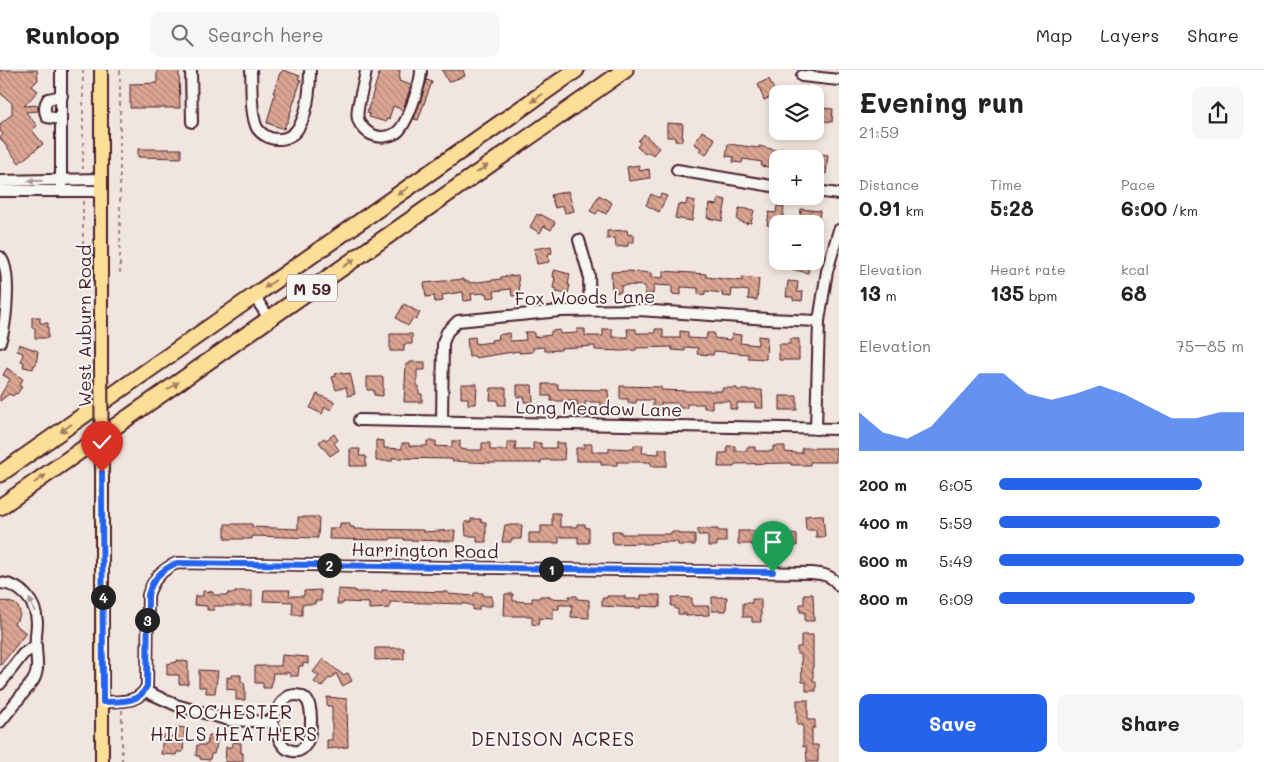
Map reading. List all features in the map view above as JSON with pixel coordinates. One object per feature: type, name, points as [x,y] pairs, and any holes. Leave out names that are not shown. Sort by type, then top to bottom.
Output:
[{"type":"highway","name":"M 59","points":[[0,474],[576,70]]},
{"type":"highway","name":"M 59","points":[[0,507],[625,70]]},
{"type":"main road","name":"West Auburn Road","points":[[101,70],[102,762]]},
{"type":"street","points":[[61,191],[62,70]]},
{"type":"street","points":[[192,70],[192,122]]},
{"type":"street","points":[[251,70],[256,124],[260,132],[275,139],[282,139],[293,135],[300,124],[308,99],[310,70]]},
{"type":"street","points":[[366,70],[364,88],[358,106],[358,119],[371,135],[383,137],[396,133],[403,125],[417,89],[420,70]]},
{"type":"street","points":[[802,76],[839,80]]},
{"type":"street","points":[[61,119],[47,117],[45,103],[48,98],[62,96]]},
{"type":"street","points":[[677,170],[769,185]]},
{"type":"street","points":[[0,181],[61,180],[101,185]]},
{"type":"street","points":[[0,191],[61,191],[101,185]]},
{"type":"street","points":[[824,192],[839,194]]},
{"type":"street","points":[[816,428],[819,321],[827,272],[839,230]]},
{"type":"street","points":[[579,240],[589,275],[590,310]]},
{"type":"street","points":[[0,342],[6,316],[6,266],[1,258]]},
{"type":"street","points":[[254,296],[270,318]]},
{"type":"street","name":"Fox Woods Lane","points":[[442,421],[443,343],[447,332],[452,326],[458,321],[465,319],[524,313],[590,310],[674,312],[819,321]]},
{"type":"street","name":"Long Meadow Lane","points":[[359,420],[839,429]]},
{"type":"street","name":"Harrington Road","points":[[145,691],[147,686],[148,595],[150,587],[164,569],[177,563],[811,573],[830,576],[836,580],[839,586]]},
{"type":"street","points":[[0,583],[16,587],[30,598],[37,622],[36,646],[38,664],[37,675],[0,722]]},
{"type":"street","points":[[0,684],[23,654],[36,646]]},
{"type":"street","points":[[103,702],[122,702],[137,699],[145,691],[176,705],[229,720],[270,722]]},
{"type":"street","points":[[293,695],[302,696],[310,706],[310,739],[308,744],[296,752],[287,749],[270,722],[285,699],[293,695]]},
{"type":"path","points":[[83,70],[84,172]]},
{"type":"path","points":[[120,70],[120,273]]},
{"type":"path","points":[[84,198],[84,287]]},
{"type":"path","points":[[122,702],[122,762]]},
{"type":"building","points":[[0,70],[37,70],[38,80],[32,86],[38,91],[24,106],[38,105],[38,111],[26,112],[37,126],[32,130],[43,144],[19,163],[0,138],[3,134],[0,131],[0,124],[12,114],[12,103],[0,93]]},
{"type":"building","points":[[157,70],[179,70],[180,108],[130,108],[130,84],[157,83]]},
{"type":"building","points":[[283,70],[300,76],[298,79],[301,80],[284,129],[267,123],[275,93],[273,93],[280,73]]},
{"type":"building","points":[[380,70],[400,70],[399,81],[411,85],[403,110],[393,106],[389,119],[386,122],[369,117],[370,114],[367,113]]},
{"type":"building","points":[[442,70],[463,70],[465,76],[448,82]]},
{"type":"building","points":[[769,79],[772,85],[769,85],[769,98],[764,100],[758,84]]},
{"type":"building","points":[[427,80],[432,82],[418,120],[414,119]]},
{"type":"building","points":[[824,108],[833,109],[832,122],[824,121]]},
{"type":"building","points":[[667,123],[683,124],[682,141],[675,141],[675,137],[667,137]]},
{"type":"building","points":[[702,131],[715,139],[706,155],[699,151],[701,148],[694,144]]},
{"type":"building","points":[[644,134],[659,148],[653,155],[649,152],[645,154],[637,147],[640,143],[638,141]]},
{"type":"building","points":[[728,144],[759,148],[759,146],[776,150],[769,150],[768,167],[761,166],[762,162],[743,159],[742,163],[733,162],[734,157],[726,156]]},
{"type":"building","points":[[781,148],[797,150],[780,150]]},
{"type":"building","points":[[138,149],[181,149],[181,158],[138,157]]},
{"type":"building","points":[[824,155],[828,155],[826,174],[824,174]]},
{"type":"building","points":[[639,165],[640,171],[649,169],[650,178],[629,181],[627,167]]},
{"type":"building","points":[[568,191],[574,211],[565,213],[563,206],[555,208],[551,195]]},
{"type":"building","points":[[651,194],[659,198],[661,194],[667,196],[659,212],[646,205]]},
{"type":"building","points":[[599,195],[612,203],[606,214],[599,210],[596,214],[590,211]]},
{"type":"building","points":[[718,198],[726,200],[722,221],[707,218],[710,204],[717,205]]},
{"type":"building","points":[[687,199],[695,201],[692,221],[675,218],[678,204],[686,205]]},
{"type":"building","points":[[777,206],[784,207],[783,215],[769,215],[769,225],[767,225],[769,212],[776,213]]},
{"type":"building","points":[[739,208],[754,210],[751,223],[748,222],[747,224],[737,220]]},
{"type":"building","points":[[801,209],[820,211],[819,215],[800,215]]},
{"type":"building","points":[[537,214],[555,222],[551,230],[544,226],[540,233],[530,227]]},
{"type":"building","points":[[627,230],[628,235],[634,234],[634,242],[628,242],[628,246],[616,247],[615,238],[607,239],[607,231]]},
{"type":"building","points":[[551,246],[552,253],[548,254],[549,262],[537,264],[534,249]]},
{"type":"building","points":[[554,270],[570,274],[568,294],[556,292],[557,289],[553,288]]},
{"type":"building","points":[[795,270],[808,270],[808,273]]},
{"type":"building","points":[[663,271],[706,274],[706,277],[742,281],[742,277],[759,279],[757,300],[748,299],[749,291],[732,289],[731,297],[722,296],[723,293],[705,291],[705,295],[698,294],[698,288],[681,287],[681,295],[672,294],[672,286],[654,285],[653,294],[645,294],[645,286],[628,285],[621,286],[621,292],[612,293],[611,272],[651,273],[651,277],[663,278]]},
{"type":"building","points":[[518,275],[520,295],[512,296],[511,289],[494,291],[495,297],[487,298],[486,293],[471,294],[472,300],[464,301],[463,292],[442,295],[443,301],[435,302],[434,296],[426,297],[424,283],[464,279],[464,281],[469,281],[470,283]]},
{"type":"building","points":[[788,281],[798,282],[797,292],[803,292],[802,301],[793,300],[793,297],[786,297]]},
{"type":"building","points":[[404,304],[420,313],[416,320],[413,318],[408,326],[396,318]]},
{"type":"building","points":[[32,317],[40,317],[40,323],[48,323],[48,338],[35,338],[35,328],[32,328]]},
{"type":"building","points":[[577,329],[585,329],[585,336],[603,336],[603,329],[612,329],[612,337],[628,337],[627,329],[636,329],[636,333],[655,333],[655,329],[663,329],[663,338],[680,338],[680,331],[688,332],[688,338],[706,339],[707,333],[714,333],[714,338],[731,340],[732,334],[741,335],[740,343],[758,345],[758,336],[767,337],[766,359],[748,358],[748,354],[714,351],[713,355],[697,354],[698,348],[685,347],[685,351],[672,350],[672,347],[636,348],[636,350],[622,351],[595,350],[595,346],[545,351],[544,347],[533,348],[533,352],[519,353],[519,351],[475,358],[475,356],[469,357],[467,338],[475,337],[476,344],[492,342],[491,340],[499,339],[498,335],[509,333],[510,341],[526,340],[525,332],[534,332],[534,337],[551,335],[551,331],[560,330],[560,334],[577,333]]},
{"type":"building","points":[[390,334],[412,334],[412,344],[404,344],[404,351],[390,351]]},
{"type":"building","points":[[790,339],[799,339],[799,360],[779,360],[779,344],[790,344]]},
{"type":"building","points":[[19,344],[38,351],[36,365],[34,365],[33,369],[23,367],[24,362],[21,361],[23,353],[17,351]]},
{"type":"building","points":[[410,362],[425,362],[425,370],[417,370],[417,386],[419,386],[419,394],[422,394],[422,402],[404,402],[406,364],[410,364]]},
{"type":"building","points":[[7,368],[23,379],[19,386],[22,387],[17,394],[15,393],[13,396],[9,394],[0,401],[0,396],[10,379],[3,375]]},
{"type":"building","points":[[342,372],[343,374],[350,373],[355,394],[348,396],[346,387],[336,390],[332,377]]},
{"type":"building","points":[[367,377],[383,377],[383,396],[374,395],[374,390],[367,390]]},
{"type":"building","points":[[461,384],[477,384],[476,404],[468,404],[468,398],[461,398]]},
{"type":"building","points":[[543,384],[558,384],[558,389],[608,390],[609,407],[601,406],[601,402],[585,402],[585,406],[577,406],[577,401],[551,401],[551,396],[543,396]]},
{"type":"building","points":[[517,385],[532,385],[533,402],[524,402],[525,397],[517,397]]},
{"type":"building","points":[[620,386],[661,387],[661,390],[686,391],[722,391],[722,388],[762,390],[763,408],[755,408],[755,403],[737,403],[737,409],[730,409],[730,401],[712,401],[712,408],[704,408],[704,404],[687,404],[687,408],[679,408],[679,403],[661,403],[661,407],[653,407],[653,400],[636,400],[636,403],[628,403],[628,399],[620,399]]},
{"type":"building","points":[[491,388],[506,388],[506,405],[498,405],[498,400],[490,400]]},
{"type":"building","points":[[317,394],[335,402],[331,410],[325,407],[322,414],[310,408]]},
{"type":"building","points":[[780,396],[797,396],[797,410],[780,410]]},
{"type":"building","points":[[334,434],[338,440],[334,443],[339,450],[330,456],[319,442],[324,438],[326,440]]},
{"type":"building","points":[[376,440],[384,441],[384,448],[402,449],[402,443],[409,443],[409,446],[427,446],[427,441],[436,441],[436,446],[452,447],[452,441],[460,441],[460,449],[468,450],[482,450],[482,443],[490,443],[490,450],[507,450],[507,442],[516,442],[515,450],[533,450],[533,443],[541,443],[541,448],[556,448],[556,443],[565,443],[564,460],[541,460],[541,463],[490,463],[452,461],[452,459],[392,458],[392,461],[376,461]]},
{"type":"building","points":[[584,444],[592,444],[592,452],[609,452],[609,448],[634,449],[634,445],[643,445],[642,453],[659,454],[659,449],[667,449],[667,466],[651,466],[651,462],[617,462],[617,465],[601,465],[601,461],[576,461],[576,448],[584,448]]},
{"type":"building","points":[[727,446],[735,446],[735,451],[747,451],[747,447],[755,447],[755,451],[773,451],[773,446],[785,446],[785,452],[795,453],[802,453],[802,448],[836,448],[836,462],[810,462],[810,465],[791,465],[791,463],[735,464],[734,467],[718,467],[719,453],[727,453]]},
{"type":"building","points":[[350,449],[360,449],[359,456],[366,456],[366,466],[350,466]]},
{"type":"building","points":[[552,513],[560,513],[560,527],[577,527],[577,524],[585,524],[585,527],[589,528],[589,543],[578,543],[578,537],[559,537],[559,543],[529,543],[529,533],[541,533],[541,526],[552,526]]},
{"type":"building","points":[[823,515],[825,537],[816,537],[816,530],[806,530],[805,516]]},
{"type":"building","points":[[298,517],[319,517],[318,538],[252,536],[252,539],[225,539],[225,524],[252,524],[252,527],[298,529]]},
{"type":"building","points":[[471,519],[481,519],[481,522],[486,522],[486,542],[477,542],[477,536],[466,536],[465,522],[471,522]]},
{"type":"building","points":[[340,523],[350,523],[350,527],[354,527],[354,529],[423,530],[423,532],[455,530],[454,541],[404,540],[404,538],[390,538],[390,540],[329,539],[330,528],[340,528]]},
{"type":"building","points":[[505,525],[522,525],[521,539],[511,539],[511,542],[502,542]]},
{"type":"building","points":[[698,529],[726,531],[726,542],[717,542],[717,546],[708,546],[708,535],[698,535]]},
{"type":"building","points":[[612,531],[621,531],[621,534],[671,534],[671,532],[679,532],[679,534],[695,534],[695,545],[678,545],[678,542],[613,544]]},
{"type":"building","points":[[738,531],[762,531],[762,536],[797,534],[797,546],[752,546],[752,544],[738,544]]},
{"type":"building","points":[[338,589],[355,590],[355,592],[382,592],[382,590],[448,592],[448,594],[474,596],[474,593],[483,593],[483,596],[492,596],[492,606],[479,606],[479,610],[473,610],[473,606],[467,604],[390,602],[390,608],[369,609],[369,603],[343,602],[343,604],[337,604]]},
{"type":"building","points":[[264,590],[290,590],[289,596],[304,596],[304,591],[321,590],[321,601],[315,601],[315,604],[302,604],[302,615],[292,615],[293,602],[263,601]]},
{"type":"building","points":[[203,591],[213,592],[213,595],[228,595],[228,593],[236,593],[236,591],[252,591],[252,606],[214,606],[214,610],[207,610],[207,606],[194,605],[195,596],[203,596]]},
{"type":"building","points":[[505,594],[513,594],[513,601],[532,602],[532,598],[540,598],[540,596],[569,599],[569,596],[577,596],[577,599],[589,600],[589,618],[571,617],[572,605],[559,605],[559,609],[553,609],[553,619],[539,618],[538,625],[532,624],[532,616],[504,616]]},
{"type":"building","points":[[804,594],[813,594],[814,621],[805,621],[805,612],[800,612],[800,604],[804,604]]},
{"type":"building","points":[[641,595],[660,595],[660,607],[602,606],[602,598],[607,598],[607,596],[625,596],[625,599],[641,599]]},
{"type":"building","points":[[672,597],[692,598],[692,606],[709,606],[709,615],[686,616],[686,614],[678,614],[678,609],[675,609],[675,606],[671,606]]},
{"type":"building","points":[[712,597],[727,597],[726,611],[712,611]]},
{"type":"building","points":[[752,599],[761,599],[761,622],[752,622],[752,617],[743,617],[743,603],[752,603]]},
{"type":"building","points":[[5,601],[18,607],[20,612],[19,618],[14,623],[26,633],[0,666],[0,602]]},
{"type":"building","points":[[801,635],[813,635],[813,681],[816,681],[816,691],[806,691],[806,682],[802,682],[801,654],[797,654],[797,647],[801,647]]},
{"type":"building","points":[[375,648],[404,648],[404,659],[375,660]]},
{"type":"building","points":[[282,655],[308,657],[308,664],[303,663],[303,666],[299,666],[298,676],[290,676],[290,673],[273,673],[271,688],[263,688],[263,683],[255,683],[255,666],[281,666]]},
{"type":"building","points":[[323,659],[343,675],[348,673],[352,681],[342,686],[336,673],[321,687],[314,682],[319,676],[313,672]]},
{"type":"building","points":[[177,660],[188,662],[188,684],[179,684],[179,675],[167,675],[167,664],[177,662]]},
{"type":"building","points":[[199,670],[218,671],[215,693],[206,693],[206,687],[199,687]]},
{"type":"building","points":[[231,675],[241,675],[241,682],[244,682],[245,688],[245,700],[236,700],[236,690],[227,689],[227,677],[231,678]]},
{"type":"building","points":[[327,697],[347,699],[348,747],[327,749],[327,740],[332,740],[332,706],[327,706]]},
{"type":"building","points":[[797,700],[808,700],[808,720],[815,720],[815,728],[812,728],[812,745],[818,745],[818,762],[807,762],[806,746],[803,747],[803,725],[797,725]]},
{"type":"building","points":[[176,727],[185,728],[183,752],[177,752],[176,755],[161,754],[163,735],[175,737]]},
{"type":"building","points":[[209,735],[218,736],[216,749],[214,754],[211,754],[210,760],[200,759],[200,756],[196,756],[197,745],[207,745]]},
{"type":"building","points":[[233,742],[241,743],[243,762],[225,762],[226,747],[232,747]]},
{"type":"district","name":"ROCHESTER HILLS HEATHERS","points":[[234,722]]},
{"type":"district","name":"DENISON ACRES","points":[[553,738]]},
{"type":"route","points":[[102,472],[103,702],[122,702],[137,699],[145,691],[147,686],[147,603],[150,587],[164,569],[177,563],[773,572]]}]
